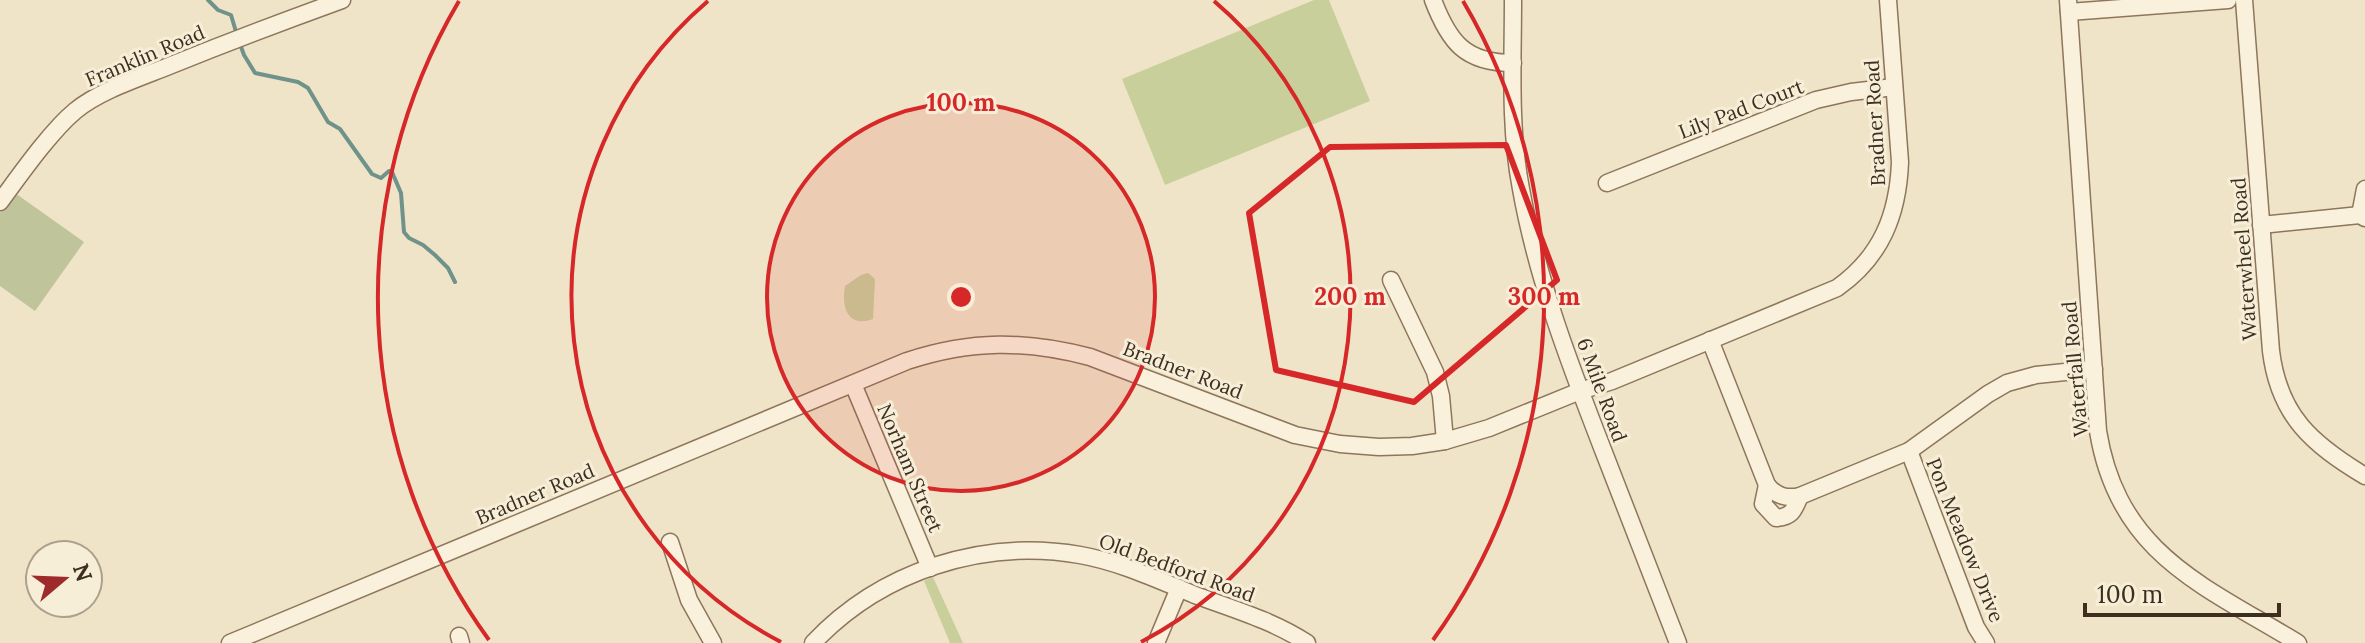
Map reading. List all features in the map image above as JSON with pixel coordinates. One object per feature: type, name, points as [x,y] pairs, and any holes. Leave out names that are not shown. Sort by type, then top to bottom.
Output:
[{"type":"street","name":"Franklin Road","points":[[0,202],[63,122],[80,107],[149,74],[342,0]]},
{"type":"street","points":[[1433,0],[1447,33],[1468,53],[1486,61],[1513,63]]},
{"type":"street","name":"6 Mile Road","points":[[1513,0],[1514,131],[1523,200],[1543,286],[1580,391],[1678,643]]},
{"type":"street","name":"Bradner Road","points":[[230,643],[907,361],[945,350],[989,344],[1034,345],[1090,357],[1314,440],[1379,447],[1445,441],[1489,428],[1612,381],[1837,288],[1858,272],[1875,252],[1890,225],[1899,186],[1900,162],[1888,0]]},
{"type":"street","points":[[2068,6],[2228,0]]},
{"type":"street","name":"Waterwheel Road","points":[[2244,0],[2271,351],[2282,396],[2310,438],[2365,476]]},
{"type":"street","name":"Waterfall Road","points":[[2068,6],[2098,431],[2106,468],[2138,530],[2172,565],[2298,643]]},
{"type":"street","name":"Lily Pad Court","points":[[1607,183],[1816,100],[1894,87]]},
{"type":"street","points":[[2261,225],[2362,217],[2365,189]]},
{"type":"street","points":[[1391,280],[1435,372],[1441,396],[1445,441]]},
{"type":"street","points":[[1710,340],[1767,485],[1783,497],[1800,496],[1909,451],[2007,383],[2036,375],[2094,369]]},
{"type":"street","name":"Norham Street","points":[[853,384],[930,568]]},
{"type":"street","name":"Pon Meadow Drive","points":[[1909,451],[1976,627],[1986,643]]},
{"type":"street","points":[[670,542],[689,600],[713,643]]},
{"type":"street","name":"Old Bedford Road","points":[[813,643],[864,599],[930,568],[988,553],[1022,550],[1107,561],[1275,625],[1307,643]]},
{"type":"street","points":[[1156,643],[1179,588]]},
{"type":"highlighted area","points":[[1506,145],[1557,280],[1414,402],[1276,370],[1249,213],[1330,147]]},
{"type":"green space","points":[[1314,0],[1329,0],[1370,101],[1165,185],[1122,79]]},
{"type":"green space","points":[[15,193],[84,242],[35,311],[0,286],[0,213]]},
{"type":"green space","points":[[868,273],[875,279],[873,319],[858,321],[848,314],[844,302],[845,286]]},
{"type":"green space","points":[[933,577],[963,643],[950,643],[924,581]]},
{"type":"waterway","points":[[208,0],[218,10],[231,15],[237,35]]},
{"type":"waterway","points":[[240,44],[255,73],[298,82],[308,88],[328,122],[340,129],[372,174],[381,178],[392,172],[401,193],[404,232],[435,255],[448,268],[455,282]]}]
